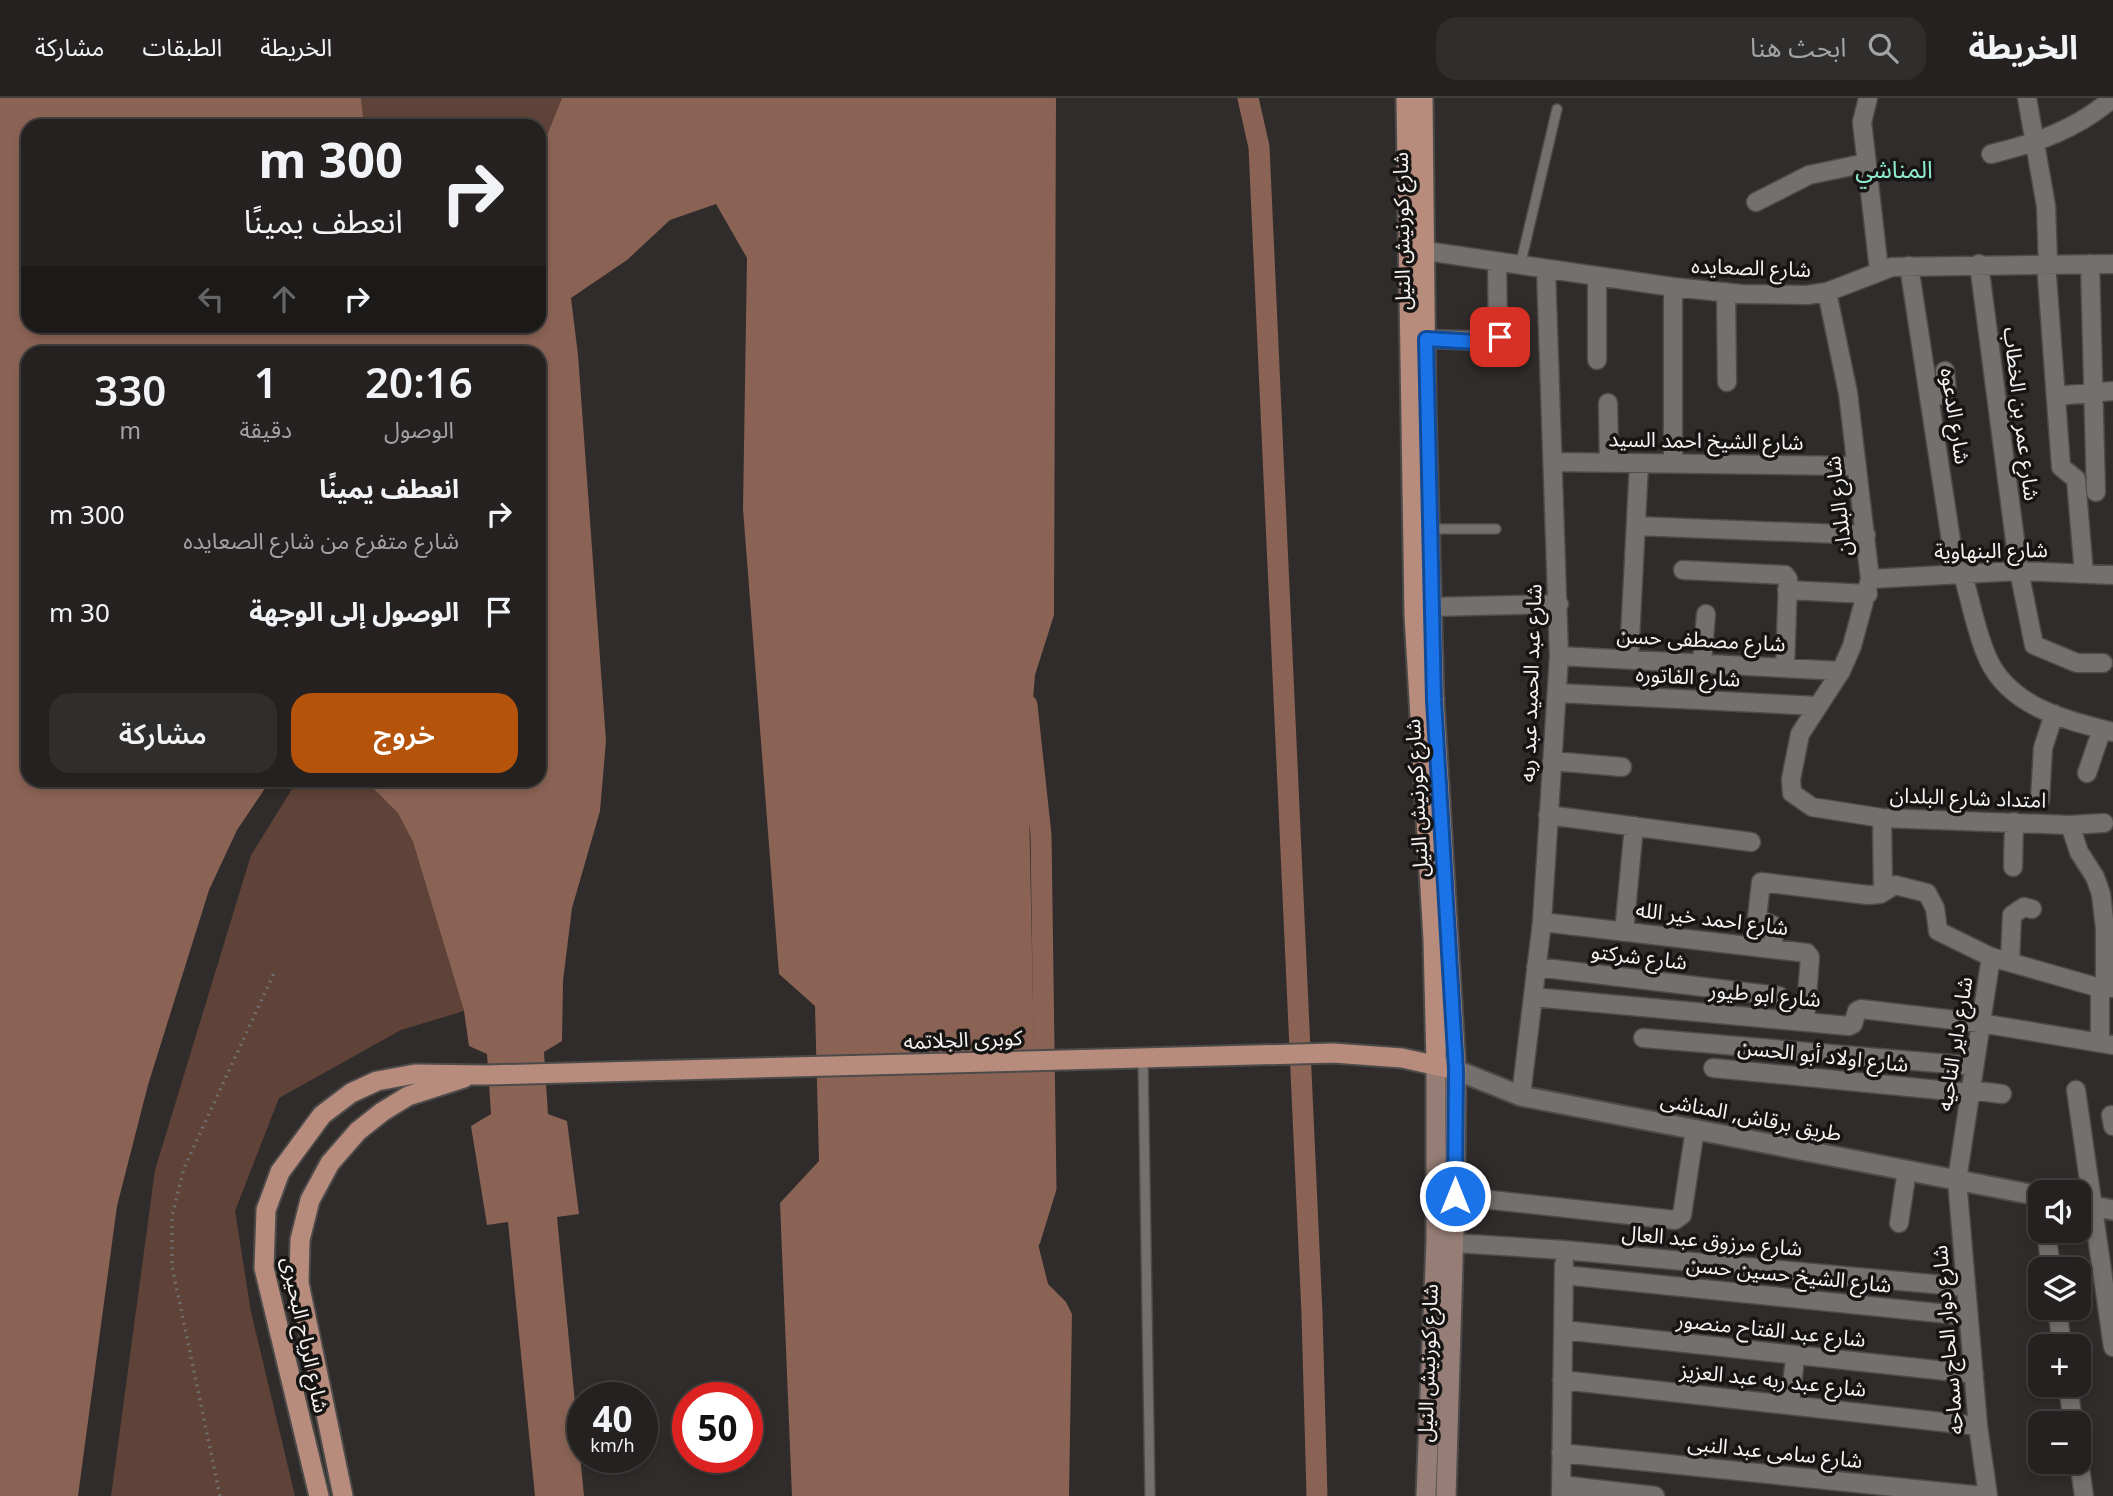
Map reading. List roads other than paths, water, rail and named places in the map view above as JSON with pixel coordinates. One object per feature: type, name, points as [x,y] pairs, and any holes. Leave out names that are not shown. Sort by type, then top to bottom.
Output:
[{"type":"main road","name":"شارع كورنيش النيل","points":[[1406,98],[1416,203],[1426,251],[1432,607],[1456,1070],[1454,1243],[1426,1496]]},
{"type":"main road","name":"شارع كورنيش النيل","points":[[1423,98],[1416,203],[1414,615],[1420,771],[1433,939],[1436,1241],[1446,1496]]},
{"type":"main road","name":"كوبرى الجلاتمه","points":[[478,1075],[1333,1053],[1436,1064],[1456,1070]]},
{"type":"main road","name":"شارع الرياح البحيرى","points":[[319,1496],[264,1268],[266,1210],[280,1172],[322,1115],[351,1093],[377,1081],[415,1074],[478,1075]]},
{"type":"main road","name":"شارع الرياح البحيرى","points":[[343,1496],[299,1283],[300,1240],[310,1200],[330,1163],[358,1131],[382,1112],[408,1096],[478,1075]]},
{"type":"street","points":[[1868,98],[1862,122],[1879,270]]},
{"type":"street","points":[[2027,98],[2046,206],[2047,263],[2061,467],[2076,478],[2084,574]]},
{"type":"street","points":[[1991,154],[2036,143],[2069,129],[2113,98]]},
{"type":"street","points":[[1756,202],[1809,176],[1866,163]]},
{"type":"street","name":"شارع الصعايده","points":[[1426,251],[1672,287],[1807,295],[1827,292],[1879,270],[1909,266],[2113,264]]},
{"type":"street","points":[[1426,339],[1498,341],[1497,262]]},
{"type":"street","name":"شارع عمر بن الخطاب","points":[[1979,264],[2019,571],[2034,645],[2077,663],[2103,663]]},
{"type":"street","points":[[2090,264],[2096,492]]},
{"type":"street","name":"شارع الدعوه","points":[[1909,266],[1959,572],[1989,660],[2017,694],[2054,714],[2107,730]]},
{"type":"street","name":"شارع عبد الحميد عبد ربه","points":[[1521,1096],[1542,922],[1559,656],[1546,270]]},
{"type":"street","points":[[1597,276],[1598,360]]},
{"type":"street","points":[[1672,287],[1673,462]]},
{"type":"street","points":[[1726,292],[1727,382]]},
{"type":"street","name":"شارع البلدان","points":[[1818,706],[1852,646],[1869,587],[1866,535],[1848,393],[1827,292]]},
{"type":"street","points":[[1930,398],[1947,393],[1945,371]]},
{"type":"street","points":[[2056,396],[2113,391]]},
{"type":"street","points":[[1608,403],[1609,463]]},
{"type":"street","name":"شارع الشيخ احمد السيد","points":[[1553,462],[1857,466]]},
{"type":"street","points":[[1629,658],[1639,463]]},
{"type":"street","points":[[1636,526],[1866,535]]},
{"type":"street","points":[[1683,570],[1785,575],[1787,590],[1784,668]]},
{"type":"street","name":"شارع البنهاوية","points":[[1787,590],[1869,587],[1959,572],[2019,571],[2113,575]]},
{"type":"street","points":[[1432,607],[1559,604]]},
{"type":"street","points":[[1702,663],[1706,614]]},
{"type":"street","name":"شارع مصطفى حسن","points":[[1559,656],[1840,671]]},
{"type":"street","name":"شارع الفاتوره","points":[[1557,693],[1818,706]]},
{"type":"street","name":"امتداد شارع البلدان","points":[[1818,706],[1800,734],[1791,779],[1793,793],[1812,807],[1882,818],[2070,825],[2079,852],[2095,877],[2101,894],[2106,1044]]},
{"type":"street","points":[[2040,800],[2043,748],[2054,714]]},
{"type":"street","points":[[2087,773],[2107,730]]},
{"type":"street","points":[[1552,761],[1622,767]]},
{"type":"street","points":[[1548,815],[1751,842]]},
{"type":"street","points":[[1882,818],[1883,891]]},
{"type":"street","points":[[2013,867],[2014,822]]},
{"type":"street","points":[[2070,825],[2104,823]]},
{"type":"street","points":[[1624,932],[1634,826]]},
{"type":"street","points":[[1773,949],[1774,926],[1757,918],[1761,882],[1868,894],[1895,885],[1922,889],[1932,898],[1938,931],[1991,957]]},
{"type":"street","points":[[2010,962],[2012,915],[2017,909],[2032,909]]},
{"type":"street","name":"شارع احمد خير الله","points":[[1542,922],[1809,955],[1805,1022]]},
{"type":"street","name":"شارع داير الناحيه","points":[[1957,1180],[1991,957],[2106,988]]},
{"type":"street","name":"شارع شركتو","points":[[1536,967],[1779,996]]},
{"type":"street","name":"شارع ابو طيور","points":[[1533,997],[1849,1026],[1854,1023],[1857,1011],[1861,1009],[1980,1023]]},
{"type":"street","points":[[1980,1023],[2106,1044]]},
{"type":"street","points":[[1643,1038],[1974,1066]]},
{"type":"street","name":"شارع اولاد أبو الحسن","points":[[1713,1068],[2002,1094]]},
{"type":"street","name":"طريق برقاش, المناشى","points":[[1456,1070],[1521,1096],[2028,1194]]},
{"type":"street","points":[[2076,1090],[2095,1207],[2113,1347]]},
{"type":"street","points":[[1455,1196],[1675,1220],[1682,1215],[1695,1129]]},
{"type":"street","points":[[1899,1223],[1907,1170]]},
{"type":"street","name":"شارع دوار الحاج سماحه","points":[[1957,1180],[1986,1496]]},
{"type":"street","name":"شارع مرزوق عبد العال","points":[[1454,1243],[1564,1250],[1965,1287]]},
{"type":"street","points":[[1564,1250],[1561,1490],[1656,1496]]},
{"type":"street","name":"شارع الشيخ حسين حسن","points":[[1564,1275],[1968,1316]]},
{"type":"street","name":"شارع عبد الفتاح منصور","points":[[1563,1330],[1974,1374]]},
{"type":"street","points":[[1790,1404],[1794,1367]]},
{"type":"street","name":"شارع عبد ربه عبد العزيز","points":[[1562,1380],[1978,1426]]},
{"type":"street","name":"شارع سامى عبد النبى","points":[[1561,1453],[1986,1496]]},
{"type":"street","points":[[2081,1474],[2084,1496]]},
{"type":"lane","points":[[1520,266],[1557,109]]},
{"type":"lane","points":[[1430,529],[1496,529]]},
{"type":"lane","points":[[1143,1058],[1150,1496]]},
{"type":"waterway","points":[[1248,98],[1259,147],[1312,1314],[1317,1496]]},
{"type":"waterway","points":[[1027,705],[1041,835],[1046,1188],[1030,1240]]},
{"type":"district","name":"المناشي","points":[[1894,170]]}]
